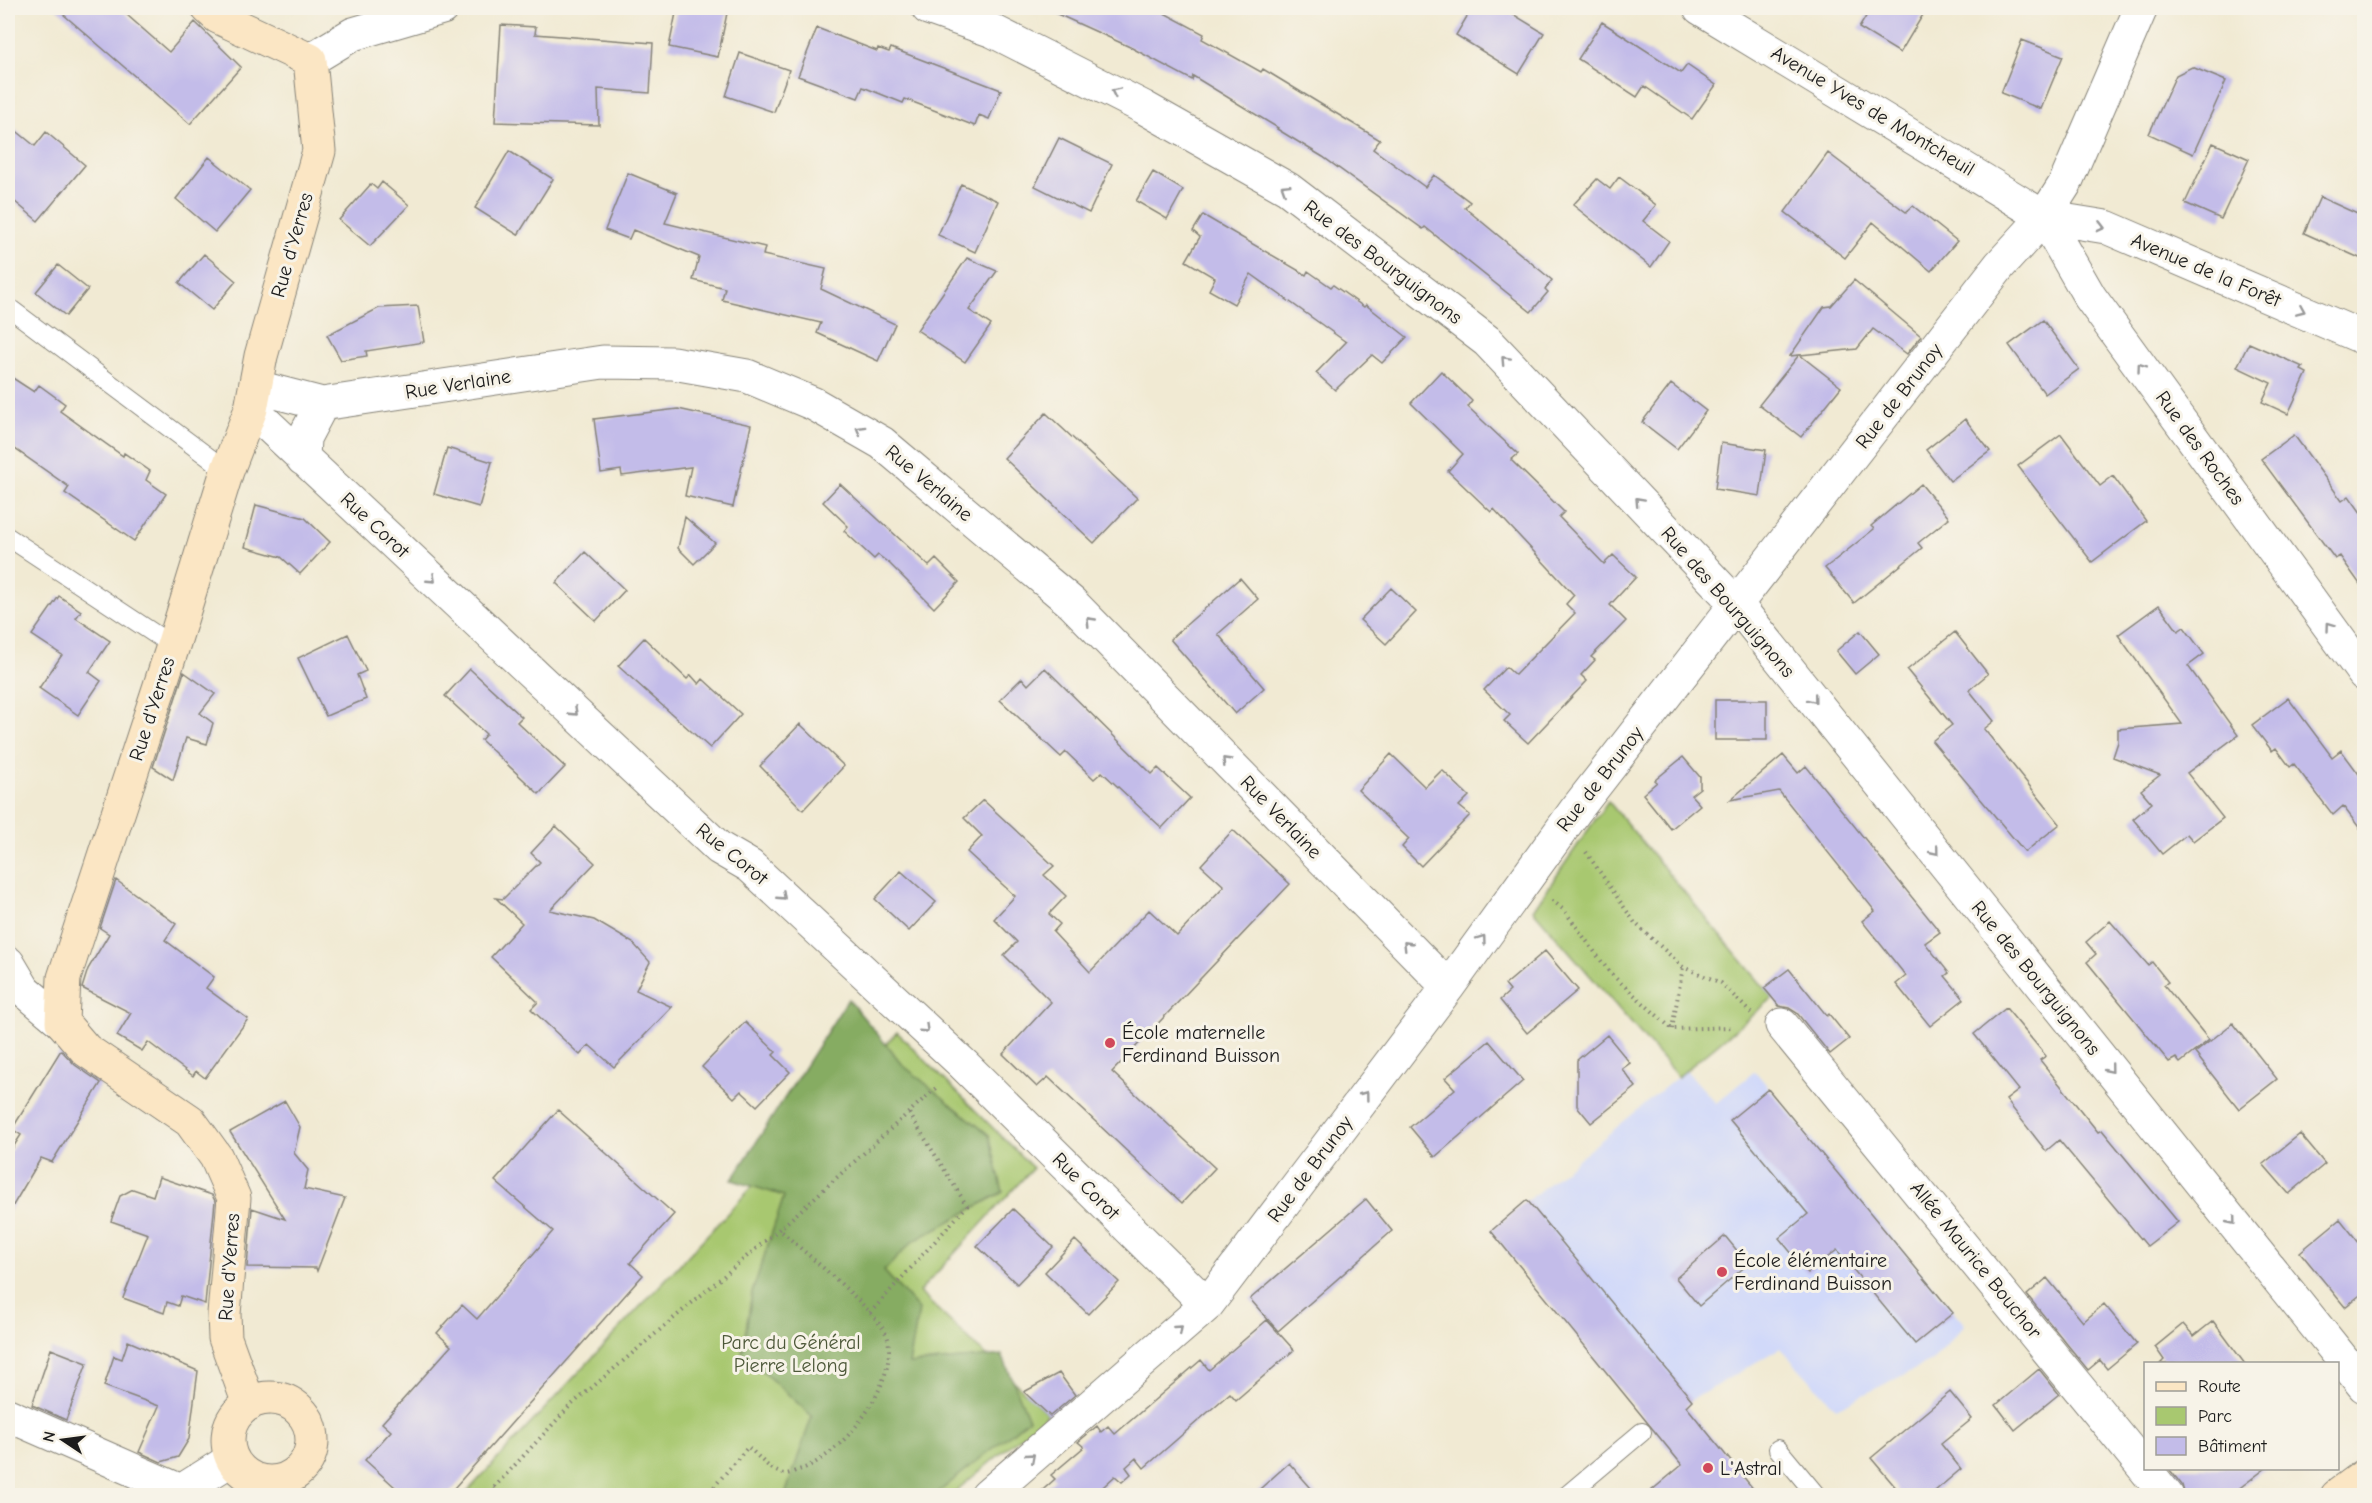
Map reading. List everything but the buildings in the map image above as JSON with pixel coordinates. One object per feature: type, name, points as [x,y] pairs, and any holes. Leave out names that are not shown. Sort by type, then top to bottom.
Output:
[{"type":"street","points":[[208,8],[218,17],[310,60],[353,34],[442,8]]},
{"type":"street","name":"Rue des Bourguignons","points":[[928,8],[993,32],[1143,106],[1288,189],[1487,341],[1737,605],[2364,1386]]},
{"type":"street","name":"Avenue Yves de Montcheuil","points":[[1700,8],[2044,217]]},
{"type":"street","name":"Rue de Brunoy","points":[[987,1496],[1207,1305],[1448,987],[1560,831],[2000,265],[2044,217],[2065,184],[2082,149],[2141,8]]},
{"type":"street","name":"Rue d'Yerres","points":[[249,1404],[225,1338],[224,1314],[234,1198],[216,1156],[190,1121],[86,1050],[62,1022],[64,978],[173,646],[227,471],[251,409],[261,356],[319,150],[310,60]]},
{"type":"street","name":"Avenue de la Forêt","points":[[2044,217],[2106,227],[2364,338]]},
{"type":"street","name":"Rue des Roches","points":[[2044,217],[2090,297],[2364,674]]},
{"type":"street","name":"Rue Verlaine","points":[[251,409],[268,390],[322,404],[603,362],[673,363],[747,376],[814,404],[882,443],[1072,603],[1448,987]]},
{"type":"street","points":[[303,459],[304,438],[322,404]]},
{"type":"street","name":"Rue Corot","points":[[251,409],[718,848],[750,866],[963,1064],[1207,1305]]},
{"type":"street","points":[[8,963],[24,990],[62,1022]]},
{"type":"street","name":"Allée Maurice Bouchor","points":[[1786,1030],[2144,1468]]},
{"type":"street","points":[[273,1398],[297,1407],[305,1417],[312,1440],[303,1484],[261,1482],[244,1473],[232,1459],[228,1447],[232,1422],[249,1404],[273,1398]]},
{"type":"street","points":[[8,1414],[180,1493],[232,1459]]},
{"type":"street","name":"Allée Maurice Bouchor","points":[[2146,1470],[2167,1496]]},
{"type":"street","points":[[2337,1496],[2364,1476]]},
{"type":"lane","points":[[8,307],[227,471]]},
{"type":"lane","points":[[8,537],[173,646]]},
{"type":"lane","points":[[1566,1496],[1642,1432]]},
{"type":"lane","points":[[1778,1449],[1817,1496]]},
{"type":"path","points":[[1560,831],[1582,847],[1635,923],[1683,967],[1721,983],[1773,1035],[1786,1030]]},
{"type":"path","points":[[1525,879],[1564,910],[1610,973],[1672,1029],[1734,1027]]},
{"type":"path","points":[[1672,1029],[1683,967]]},
{"type":"path","points":[[486,1496],[570,1406],[779,1229],[963,1064]]},
{"type":"path","points":[[870,1313],[967,1206],[909,1113]]},
{"type":"path","points":[[706,1496],[748,1447],[774,1470],[786,1474],[818,1463],[848,1436],[875,1399],[887,1364],[888,1338],[870,1313],[779,1229]]},
{"type":"path","points":[[494,1487],[503,1496]]},
{"type":"shaded area","name":"École élémentaire Ferdinand Buisson","points":[[1686,1070],[1716,1103],[1755,1071],[1965,1325],[1932,1361],[1836,1408],[1780,1348],[1692,1400],[1655,1431],[1491,1231]]},
{"type":"green space","points":[[1608,801],[1773,998],[1678,1077],[1533,910]]},
{"type":"green space","points":[[848,999],[904,1066],[989,1135],[1003,1192],[912,1242],[884,1271],[919,1310],[909,1364],[1002,1355],[1029,1419],[935,1495],[785,1495],[812,1416],[742,1353],[752,1293],[784,1196],[732,1180]]},
{"type":"green space","name":"Parc du Général Pierre Lelong","points":[[897,1032],[1033,1168],[919,1292],[1048,1414],[951,1495],[463,1496]]},
{"type":"place","name":"École maternelle Ferdinand Buisson","points":[[1110,1043]]},
{"type":"place","name":"École élémentaire Ferdinand Buisson","points":[[1722,1272]]},
{"type":"place","name":"L'Astral","points":[[1708,1468]]}]
